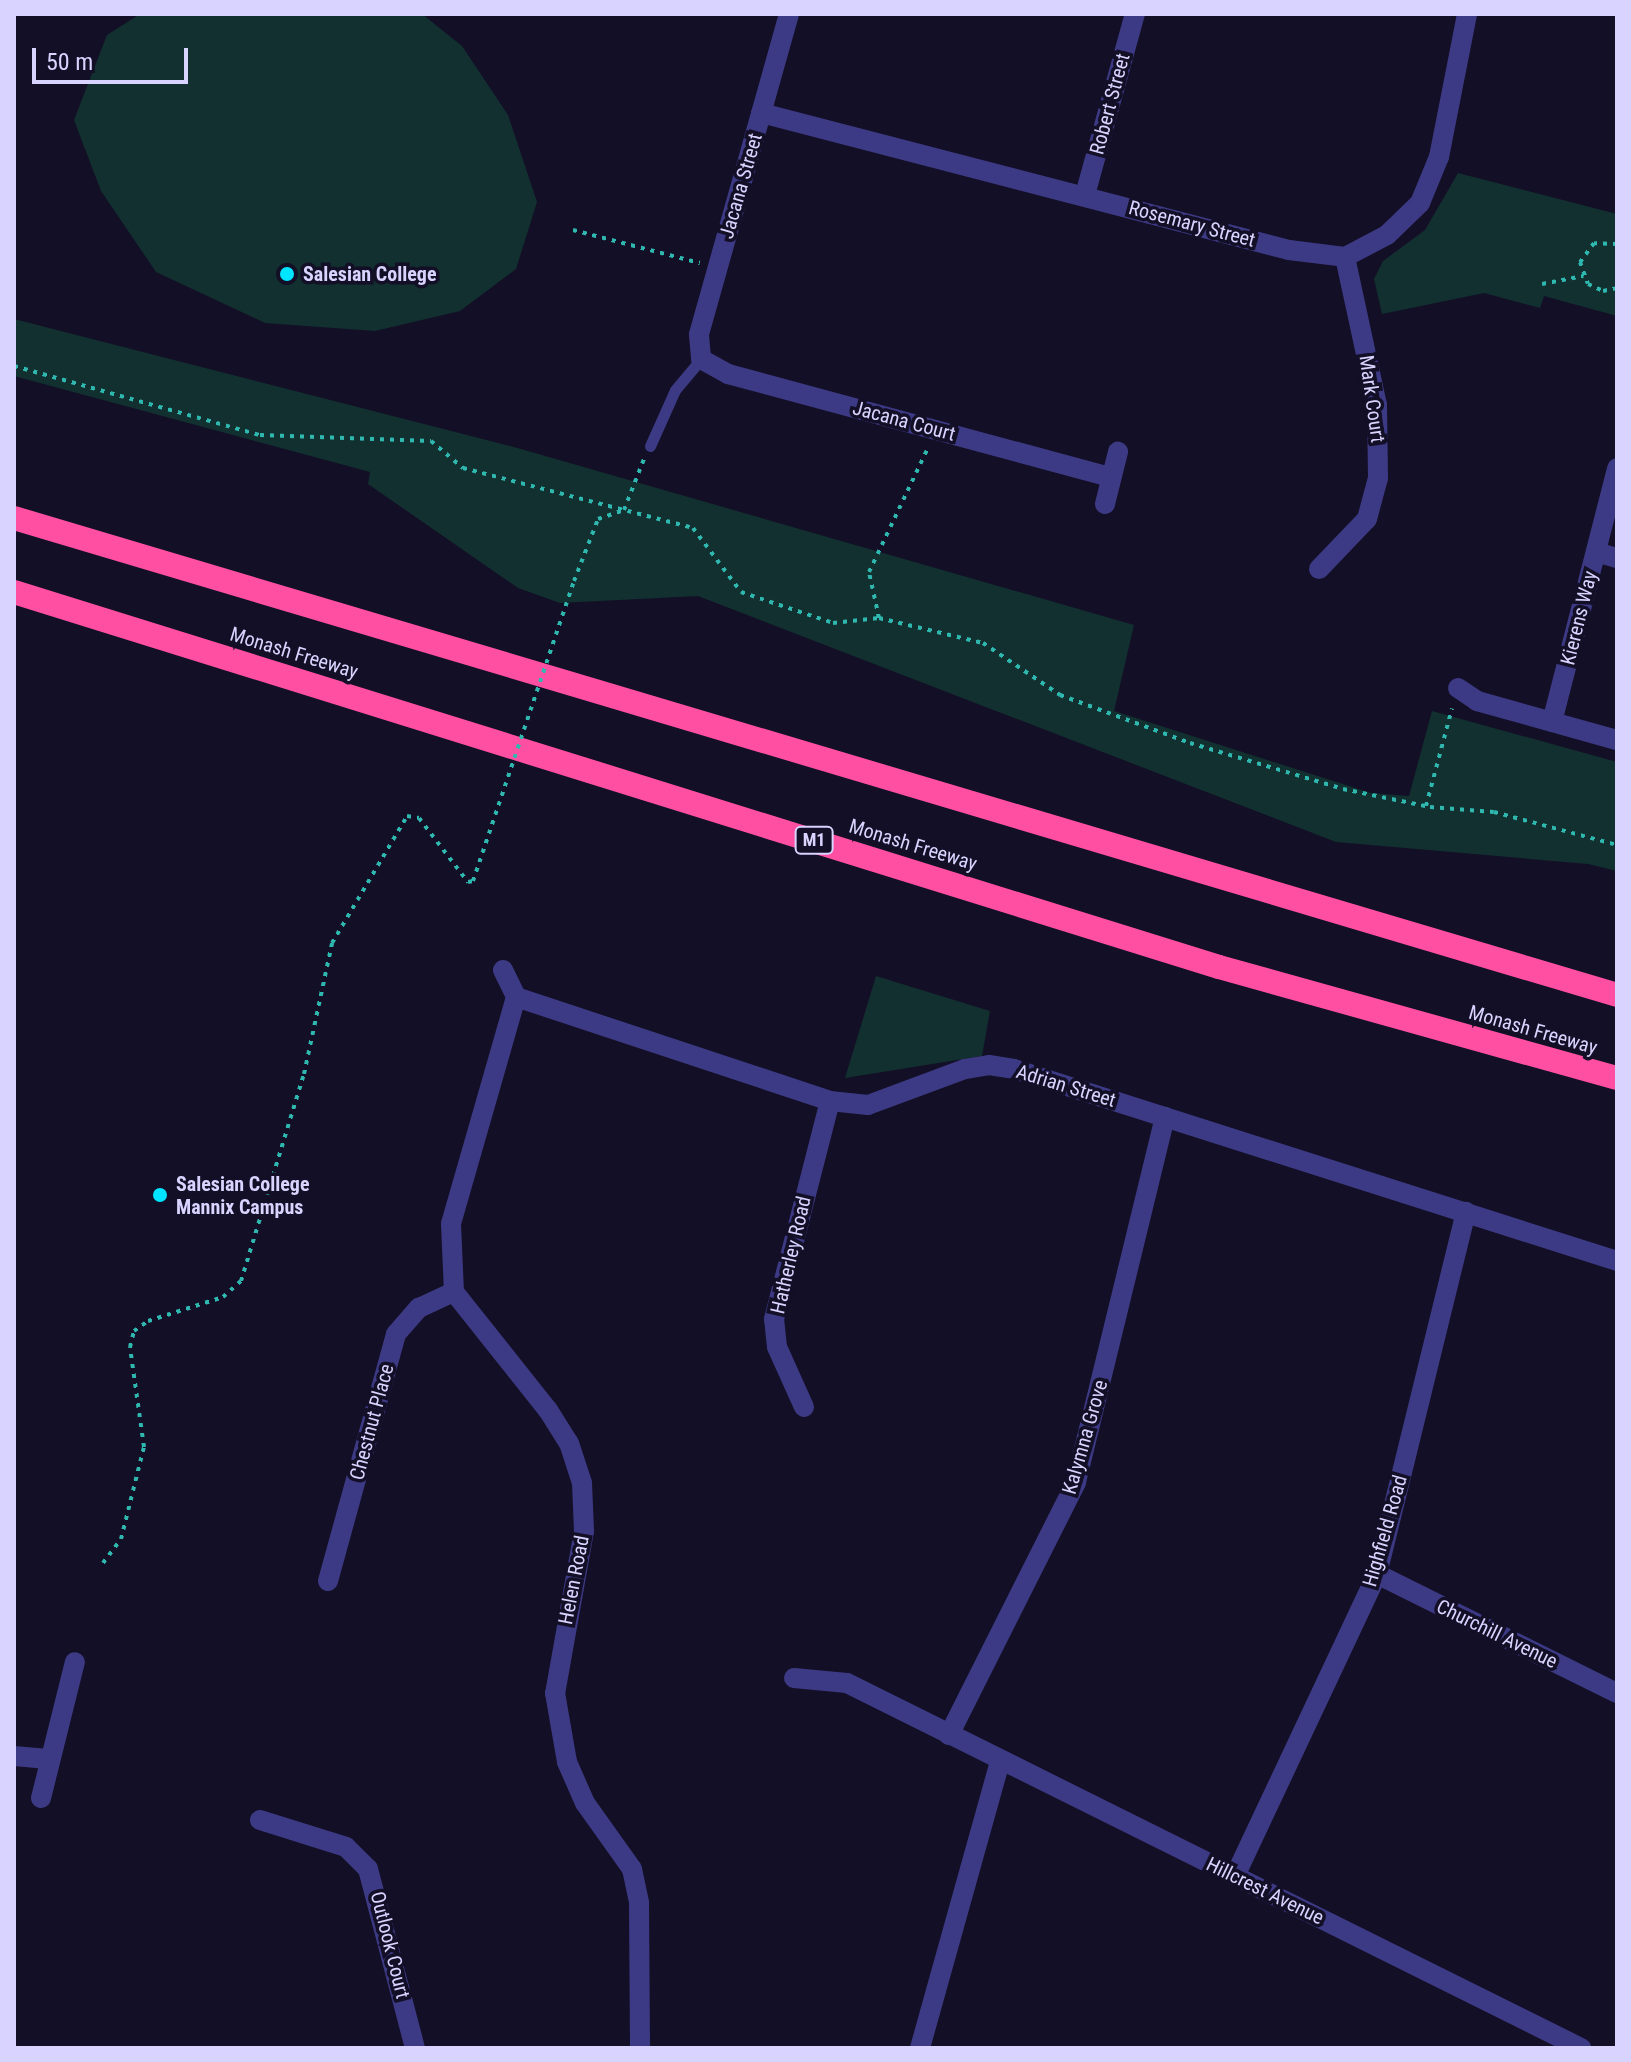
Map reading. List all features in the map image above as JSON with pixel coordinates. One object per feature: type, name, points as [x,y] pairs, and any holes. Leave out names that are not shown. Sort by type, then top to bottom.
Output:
[{"type":"highway","points":[[14,518],[1617,995]]},
{"type":"highway","name":"Monash Freeway","points":[[14,592],[1219,967],[1617,1078]]},
{"type":"street","name":"Jacana Street","points":[[701,359],[699,335],[789,14]]},
{"type":"street","name":"Robert Street","points":[[1085,195],[1135,14]]},
{"type":"street","points":[[1345,257],[1387,235],[1420,203],[1439,157],[1467,14]]},
{"type":"street","name":"Rosemary Street","points":[[761,113],[1289,250],[1345,257]]},
{"type":"street","name":"Mark Court","points":[[1319,569],[1367,519],[1378,478],[1377,405],[1345,257]]},
{"type":"street","name":"Jacana Court","points":[[701,359],[718,371],[1111,477]]},
{"type":"street","points":[[1105,504],[1118,452]]},
{"type":"street","name":"Kierens Way","points":[[1552,722],[1617,468]]},
{"type":"street","points":[[1596,552],[1617,558]]},
{"type":"street","points":[[1458,688],[1477,701],[1617,740]]},
{"type":"street","points":[[454,1292],[451,1224],[516,997],[503,970]]},
{"type":"street","name":"Adrian Street","points":[[516,997],[830,1101],[868,1105],[989,1065],[1165,1117],[1617,1261]]},
{"type":"street","name":"Hatherley Road","points":[[804,1407],[777,1347],[774,1319],[830,1101]]},
{"type":"street","name":"Kalymna Grove","points":[[949,1735],[1076,1482],[1165,1117]]},
{"type":"street","name":"Highfield Road","points":[[1235,1876],[1377,1574],[1466,1212]]},
{"type":"street","name":"Chestnut Place","points":[[328,1581],[396,1334],[419,1308],[454,1292]]},
{"type":"street","name":"Helen Road","points":[[454,1292],[548,1410],[569,1443],[582,1483],[584,1531],[555,1693],[567,1762],[585,1803],[632,1869],[639,1916],[640,2048]]},
{"type":"street","name":"Churchill Avenue","points":[[1377,1574],[1617,1693]]},
{"type":"street","points":[[41,1798],[48,1759],[75,1662]]},
{"type":"street","name":"Hillcrest Avenue","points":[[794,1678],[847,1683],[1581,2048]]},
{"type":"street","points":[[14,1756],[48,1759]]},
{"type":"street","points":[[920,2048],[1000,1761]]},
{"type":"street","name":"Outlook Court","points":[[260,1820],[346,1847],[368,1869],[415,2048]]},
{"type":"lane","points":[[650,446],[681,380],[701,359]]},
{"type":"path","points":[[573,230],[717,268]]},
{"type":"path","points":[[1617,244],[1602,241],[1588,248],[1580,262],[1583,276],[1595,288],[1617,288]]},
{"type":"path","points":[[1542,284],[1583,276]]},
{"type":"path","points":[[14,366],[260,435],[431,441],[463,468],[693,528],[741,592],[833,623],[879,618],[983,643],[1060,695],[1190,743],[1343,789],[1426,806],[1494,812],[1617,845]]},
{"type":"path","points":[[879,618],[869,572],[936,430]]},
{"type":"path","points":[[103,1563],[121,1539],[144,1447],[130,1347],[134,1331],[148,1321],[223,1297],[241,1281],[304,1074],[332,943],[407,816],[419,818],[468,882],[473,881],[574,581],[598,519],[624,510],[650,446]]},
{"type":"path","points":[[1426,806],[1458,688]]},
{"type":"green space","points":[[140,14],[422,14],[462,46],[508,115],[537,202],[516,269],[460,311],[375,331],[265,323],[156,272],[101,191],[74,120],[107,35]]},
{"type":"green space","points":[[1458,173],[1617,214],[1617,316],[1544,296],[1540,308],[1484,293],[1382,314],[1374,279],[1383,261],[1425,230]]},
{"type":"green space","points":[[14,319],[514,447],[1134,625],[1114,711],[1371,793],[1409,796],[1432,711],[1617,762],[1617,871],[1588,864],[1336,842],[698,596],[560,603],[518,588],[368,484],[370,472],[14,376]]},
{"type":"green space","points":[[876,976],[990,1011],[982,1056],[845,1078]]},
{"type":"place","name":"Salesian College","points":[[287,274]]},
{"type":"place","name":"Salesian College Mannix Campus","points":[[160,1195]]}]
